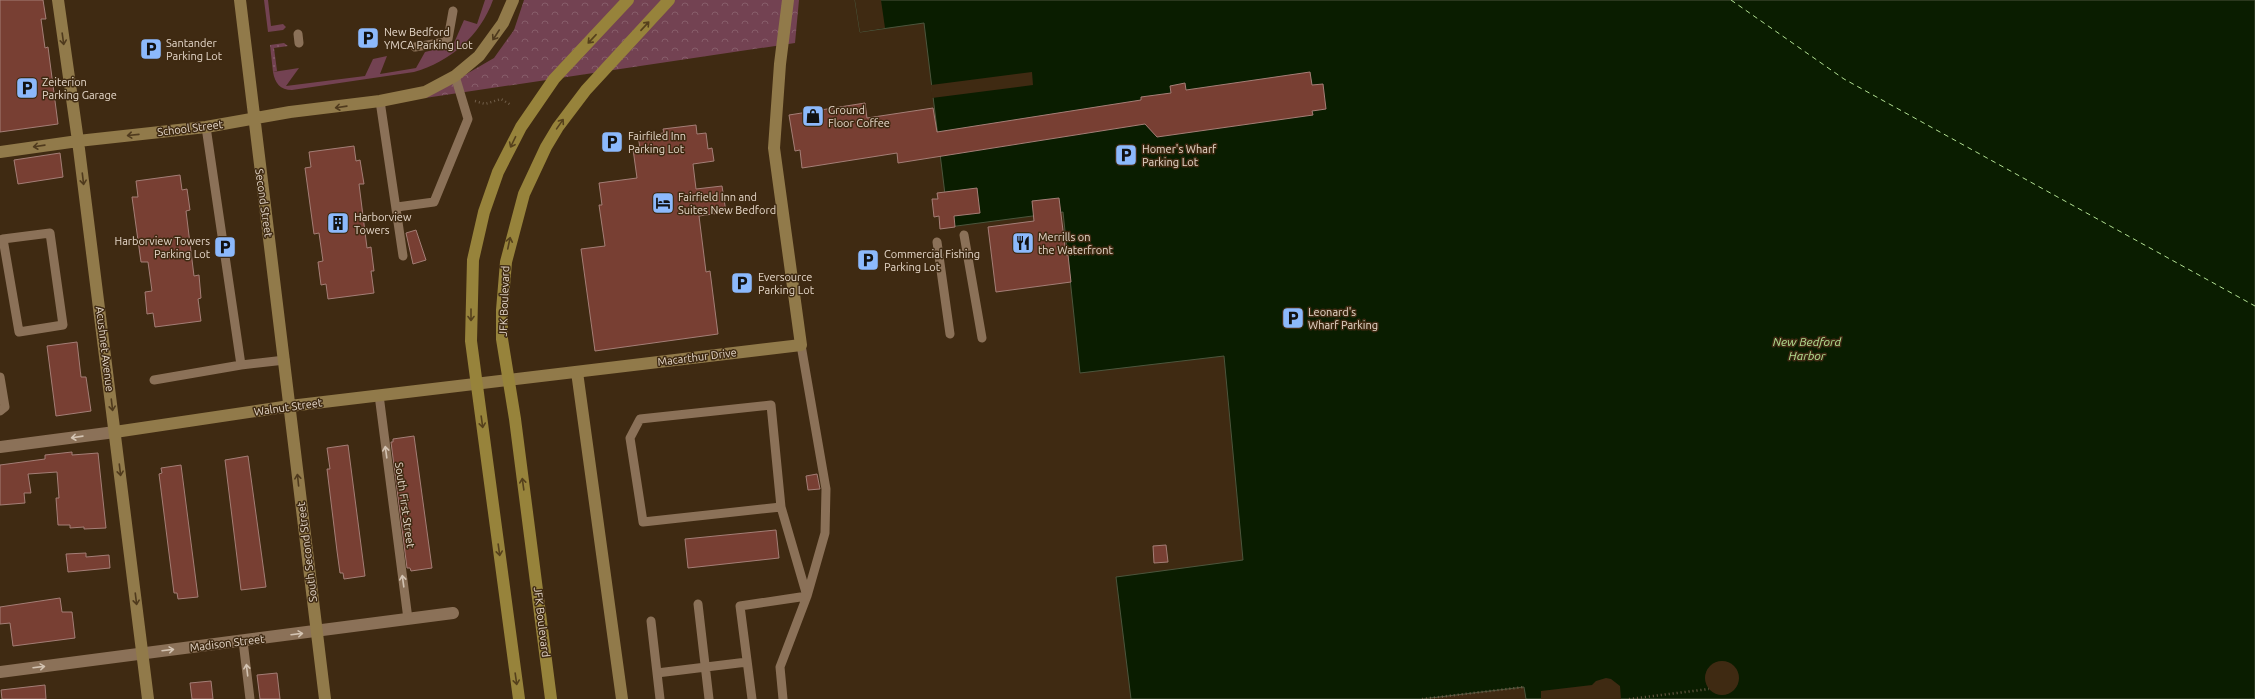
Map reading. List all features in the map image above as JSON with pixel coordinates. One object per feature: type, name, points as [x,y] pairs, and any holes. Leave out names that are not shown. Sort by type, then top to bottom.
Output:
[{"type":"main road","points":[[519,699],[471,341],[472,276],[484,212],[498,172],[521,127],[554,79],[628,0]]},
{"type":"main road","name":"JFK Boulevard","points":[[552,699],[509,379],[502,339],[503,285],[510,240],[526,188],[546,147],[572,108],[669,0]]},
{"type":"street","name":"Acushnet Avenue","points":[[58,0],[78,141],[148,699]]},
{"type":"street","name":"Second Street","points":[[240,0],[290,406]]},
{"type":"street","name":"School Street","points":[[0,152],[78,141],[206,127],[380,101],[425,92],[455,76],[480,56],[503,23],[513,0]]},
{"type":"street","points":[[788,0],[780,64],[774,148],[801,345]]},
{"type":"street","name":"Macarthur Drive","points":[[577,372],[801,345]]},
{"type":"street","name":"Walnut Street","points":[[0,447],[115,432],[290,406],[577,372]]},
{"type":"street","points":[[577,372],[622,699]]},
{"type":"street","name":"South Second Street","points":[[290,406],[325,699]]},
{"type":"street","name":"Madison Street","points":[[0,672],[453,613]]},
{"type":"lane","points":[[415,47],[445,42],[448,39],[453,11]]},
{"type":"lane","points":[[397,207],[434,202],[468,120],[455,76]]},
{"type":"lane","points":[[380,101],[397,207],[403,256]]},
{"type":"lane","points":[[206,127],[241,365]]},
{"type":"lane","points":[[50,233],[63,325],[19,332],[1,239],[50,233]]},
{"type":"lane","points":[[964,235],[982,338]]},
{"type":"lane","points":[[937,242],[950,334]]},
{"type":"lane","points":[[783,699],[780,667],[807,596],[825,533],[826,489],[801,345]]},
{"type":"lane","points":[[154,380],[241,365],[285,360]]},
{"type":"lane","points":[[0,377],[5,406],[0,411]]},
{"type":"lane","name":"South First Street","points":[[379,395],[408,619]]},
{"type":"lane","points":[[781,506],[643,522],[630,438],[640,419],[771,404],[781,506],[807,596]]},
{"type":"lane","points":[[752,699],[740,606],[807,596]]},
{"type":"lane","points":[[698,604],[710,699]]},
{"type":"lane","points":[[651,621],[660,699]]},
{"type":"lane","points":[[243,641],[250,699]]},
{"type":"lane","points":[[657,673],[747,662]]},
{"type":"path","points":[[473,100],[485,104],[501,99],[511,104]]},
{"type":"path","points":[[1066,255],[1108,251]]},
{"type":"path","points":[[1078,254],[1083,253]]},
{"type":"path","points":[[1422,699],[1524,687]]},
{"type":"path","points":[[1629,699],[1709,689]]},
{"type":"green space","points":[[264,0],[268,0],[271,26],[283,24],[286,27],[283,30],[268,32]]},
{"type":"green space","points":[[485,0],[493,0],[480,25],[472,36],[462,46],[440,62],[427,68],[414,72],[292,90],[284,89],[275,79],[273,72],[299,68],[286,86],[365,76],[373,59],[387,56],[380,74],[416,68],[425,52],[449,46],[454,43],[464,20],[477,24]]},
{"type":"green space","points":[[524,0],[799,0],[795,43],[425,98],[494,58],[514,30]]},
{"type":"green space","points":[[284,43],[288,46],[274,48],[277,71],[273,72],[270,45]]},
{"type":"water","name":"New Bedford Harbor","points":[[855,0],[2255,0],[2255,699],[1526,699],[1524,687],[1422,699],[1131,699],[1116,577],[1243,560],[1224,356],[1080,373],[1063,212],[949,227],[924,23],[860,32]]},
{"type":"pier","points":[[855,0],[881,0],[885,28],[860,32]]},
{"type":"pier","points":[[1032,72],[1033,85],[932,98],[931,85]]},
{"type":"pier","points":[[1722,661],[1734,666],[1739,678],[1734,690],[1722,695],[1710,690],[1705,678],[1710,666]]},
{"type":"pier","points":[[1606,678],[1611,679],[1620,686],[1621,699],[1541,699],[1541,691],[1592,685],[1596,681]]},
{"type":"building","name":"Zeiterion Parking Garage","points":[[0,0],[43,0],[46,19],[41,19],[45,48],[48,47],[58,124],[0,132]]},
{"type":"building","points":[[1310,72],[1312,85],[1323,84],[1326,109],[1312,111],[1313,115],[1157,137],[1145,124],[898,163],[897,153],[802,168],[800,150],[795,151],[789,115],[865,103],[867,118],[933,108],[937,132],[1141,100],[1141,97],[1171,93],[1170,86],[1185,83],[1186,90]]},
{"type":"building","points":[[696,125],[697,134],[706,133],[708,149],[712,148],[714,161],[693,164],[696,189],[722,186],[726,212],[699,216],[706,272],[710,271],[718,334],[595,351],[581,249],[605,246],[599,205],[602,205],[599,183],[637,178],[633,149],[640,148],[638,136],[664,133],[663,129]]},
{"type":"building","name":"Harborview Towers","points":[[354,146],[356,161],[360,160],[364,184],[359,184],[367,248],[371,247],[374,271],[371,271],[374,293],[328,299],[326,284],[321,285],[318,262],[323,261],[319,233],[314,234],[305,168],[311,167],[309,152]]},
{"type":"building","points":[[60,153],[63,177],[18,184],[14,160]]},
{"type":"building","points":[[180,175],[182,190],[187,189],[190,210],[186,211],[194,276],[199,275],[201,298],[198,299],[201,321],[155,327],[153,313],[147,314],[145,292],[152,291],[148,262],[141,262],[132,197],[138,197],[136,181]]},
{"type":"building","points":[[977,188],[980,213],[954,216],[955,227],[940,229],[939,216],[934,217],[932,199],[938,199],[937,193]]},
{"type":"building","name":"Merrills on the Waterfront","points":[[1059,198],[1071,282],[996,292],[988,227],[1034,221],[1032,201]]},
{"type":"building","points":[[416,230],[426,260],[413,264],[406,233]]},
{"type":"building","points":[[77,342],[81,377],[86,377],[91,411],[56,416],[47,346]]},
{"type":"building","points":[[414,436],[432,568],[411,571],[410,568],[407,568],[391,442],[393,442],[393,439]]},
{"type":"building","points":[[348,445],[365,576],[344,579],[343,573],[340,573],[337,551],[327,469],[330,469],[327,448]]},
{"type":"building","points":[[72,452],[72,455],[98,453],[106,528],[84,529],[84,527],[70,528],[70,525],[58,525],[56,498],[59,498],[57,472],[28,474],[31,493],[24,493],[25,503],[0,505],[0,465],[45,459],[45,455]]},
{"type":"building","points":[[248,456],[266,587],[241,590],[225,460]]},
{"type":"building","points":[[181,465],[198,597],[178,599],[177,593],[174,593],[159,474],[162,473],[161,468]]},
{"type":"building","points":[[817,474],[820,489],[808,490],[806,476]]},
{"type":"building","points":[[776,530],[779,558],[688,568],[685,539]]},
{"type":"building","points":[[1166,545],[1168,562],[1154,563],[1153,546]]},
{"type":"building","points":[[86,553],[86,557],[109,555],[110,568],[68,572],[66,554]]},
{"type":"building","points":[[60,598],[62,612],[72,612],[75,638],[13,646],[10,623],[0,624],[0,607]]},
{"type":"building","points":[[277,673],[280,699],[260,699],[257,675]]},
{"type":"building","points":[[211,681],[213,699],[192,699],[190,683]]},
{"type":"building","points":[[45,685],[46,699],[2,699],[1,690]]},
{"type":"ferry route","points":[[1731,0],[1844,79],[2255,306]]},
{"type":"place","name":"New Bedford YMCA Parking Lot","points":[[368,38]]},
{"type":"place","name":"Santander Parking Lot","points":[[151,49]]},
{"type":"place","name":"Zeiterion Parking Garage","points":[[27,88]]},
{"type":"place","name":"Ground Floor Coffee","points":[[813,116]]},
{"type":"place","name":"Fairfiled Inn Parking Lot","points":[[612,142]]},
{"type":"place","name":"Homer's Wharf Parking Lot","points":[[1126,155]]},
{"type":"place","name":"Fairfield Inn and Suites New Bedford","points":[[663,203]]},
{"type":"place","name":"Harborview Towers","points":[[338,223]]},
{"type":"place","name":"Merrills on the Waterfront","points":[[1023,243]]},
{"type":"place","name":"Harborview Towers Parking Lot","points":[[225,247]]},
{"type":"place","name":"Commercial Fishing Parking Lot","points":[[868,260]]},
{"type":"place","name":"Eversource Parking Lot","points":[[742,283]]},
{"type":"place","name":"Leonard's Wharf Parking","points":[[1293,318]]}]
